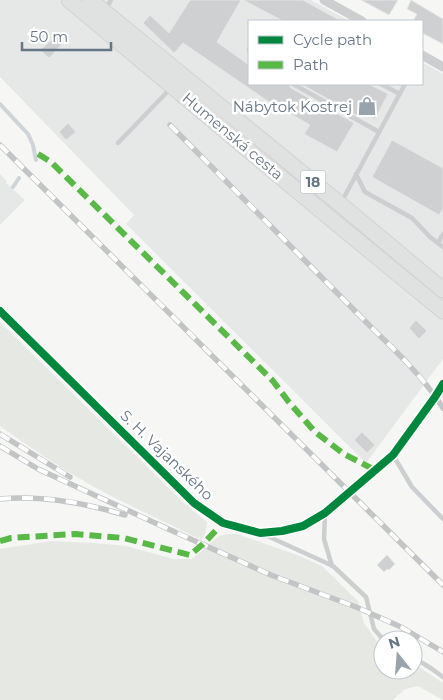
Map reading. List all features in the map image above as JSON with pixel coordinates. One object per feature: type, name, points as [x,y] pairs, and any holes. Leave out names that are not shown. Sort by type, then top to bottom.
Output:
[{"type":"main road","name":"Humenská cesta","points":[[69,0],[104,12]]},
{"type":"main road","name":"Humenská cesta","points":[[90,0],[314,204],[443,310]]},
{"type":"main road","name":"Humenská cesta","points":[[178,81],[340,204],[443,290]]},
{"type":"street","points":[[324,0],[360,20]]},
{"type":"street","points":[[423,56],[443,67]]},
{"type":"street","points":[[411,264],[443,281]]},
{"type":"street","name":"S. H. Vajanského","points":[[0,311],[194,503],[223,523],[260,533],[282,531],[303,526],[325,514],[393,455],[443,384]]},
{"type":"lane","points":[[118,142],[178,81]]},
{"type":"lane","points":[[295,85],[379,132]]},
{"type":"lane","points":[[384,85],[400,94]]},
{"type":"lane","points":[[340,204],[404,85]]},
{"type":"lane","points":[[356,174],[365,192],[412,218],[430,237],[443,247]]},
{"type":"lane","points":[[438,243],[443,234]]},
{"type":"lane","points":[[393,455],[412,487],[443,519]]},
{"type":"lane","points":[[325,514],[324,539],[333,566]]},
{"type":"lane","points":[[260,533],[333,566],[366,597],[375,630]]},
{"type":"lane","points":[[423,663],[443,677]]},
{"type":"shaded area","points":[[0,0],[311,0],[347,20],[248,20],[248,85],[423,85],[423,63],[443,74],[443,359],[366,463],[126,224],[134,215],[0,77]]},
{"type":"shaded area","points":[[0,174],[7,181],[6,183],[25,200],[0,225]]},
{"type":"shaded area","points":[[0,322],[185,504],[207,522],[202,540],[122,502],[84,481],[0,426]]},
{"type":"shaded area","points":[[237,534],[300,556],[322,566],[358,601],[364,623],[373,636],[373,680],[423,680],[423,670],[443,683],[443,700],[418,686],[405,689],[393,700],[0,700],[0,549],[51,541],[94,543],[126,546],[174,559],[192,559],[219,536]]},
{"type":"building","points":[[190,0],[241,0],[217,42],[248,64],[248,85],[290,85],[291,88],[354,123],[337,152],[304,134],[310,125],[266,100],[183,43],[174,53],[143,23],[150,15],[169,33]]},
{"type":"building","points":[[243,0],[303,0],[339,20],[281,20]]},
{"type":"building","points":[[361,0],[398,0],[389,15]]},
{"type":"building","points":[[411,0],[443,19],[443,44],[423,34],[423,20],[414,20],[417,14],[407,9]]},
{"type":"building","points":[[56,36],[63,43],[49,58],[40,50]]},
{"type":"building","name":"Nábytok Kostrej","points":[[303,85],[371,85],[388,94],[375,119],[361,111],[358,116]]},
{"type":"building","points":[[68,123],[76,132],[66,140],[59,132]]},
{"type":"building","points":[[392,140],[443,168],[443,209],[439,215],[372,177]]},
{"type":"building","points":[[416,320],[427,331],[419,339],[409,328]]},
{"type":"building","points":[[362,432],[375,445],[367,453],[354,440]]},
{"type":"building","points":[[387,555],[395,564],[384,572],[377,565]]},
{"type":"waterway","points":[[0,104],[28,134],[33,145],[36,160]]},
{"type":"waterway","points":[[13,187],[19,178]]},
{"type":"railway","points":[[170,125],[401,357],[428,386],[443,408]]},
{"type":"railway","points":[[0,145],[443,585]]},
{"type":"railway","points":[[0,434],[70,477]]},
{"type":"railway","points":[[0,446],[38,469],[166,528],[271,575],[356,607],[401,627],[443,652]]},
{"type":"railway","points":[[0,499],[32,498],[64,501],[125,515]]},
{"type":"marked path","points":[[38,154],[51,162],[273,381],[315,432],[344,454],[375,470]]},
{"type":"marked path","points":[[0,541],[11,538],[75,534],[124,538],[190,555],[223,523]]},
{"type":"cycle path","points":[[0,311],[194,503],[223,523],[260,533],[282,531],[303,526],[325,513],[393,455],[443,384]]},
{"type":"place","name":"Nábytok Kostrej","points":[[367,106]]}]
